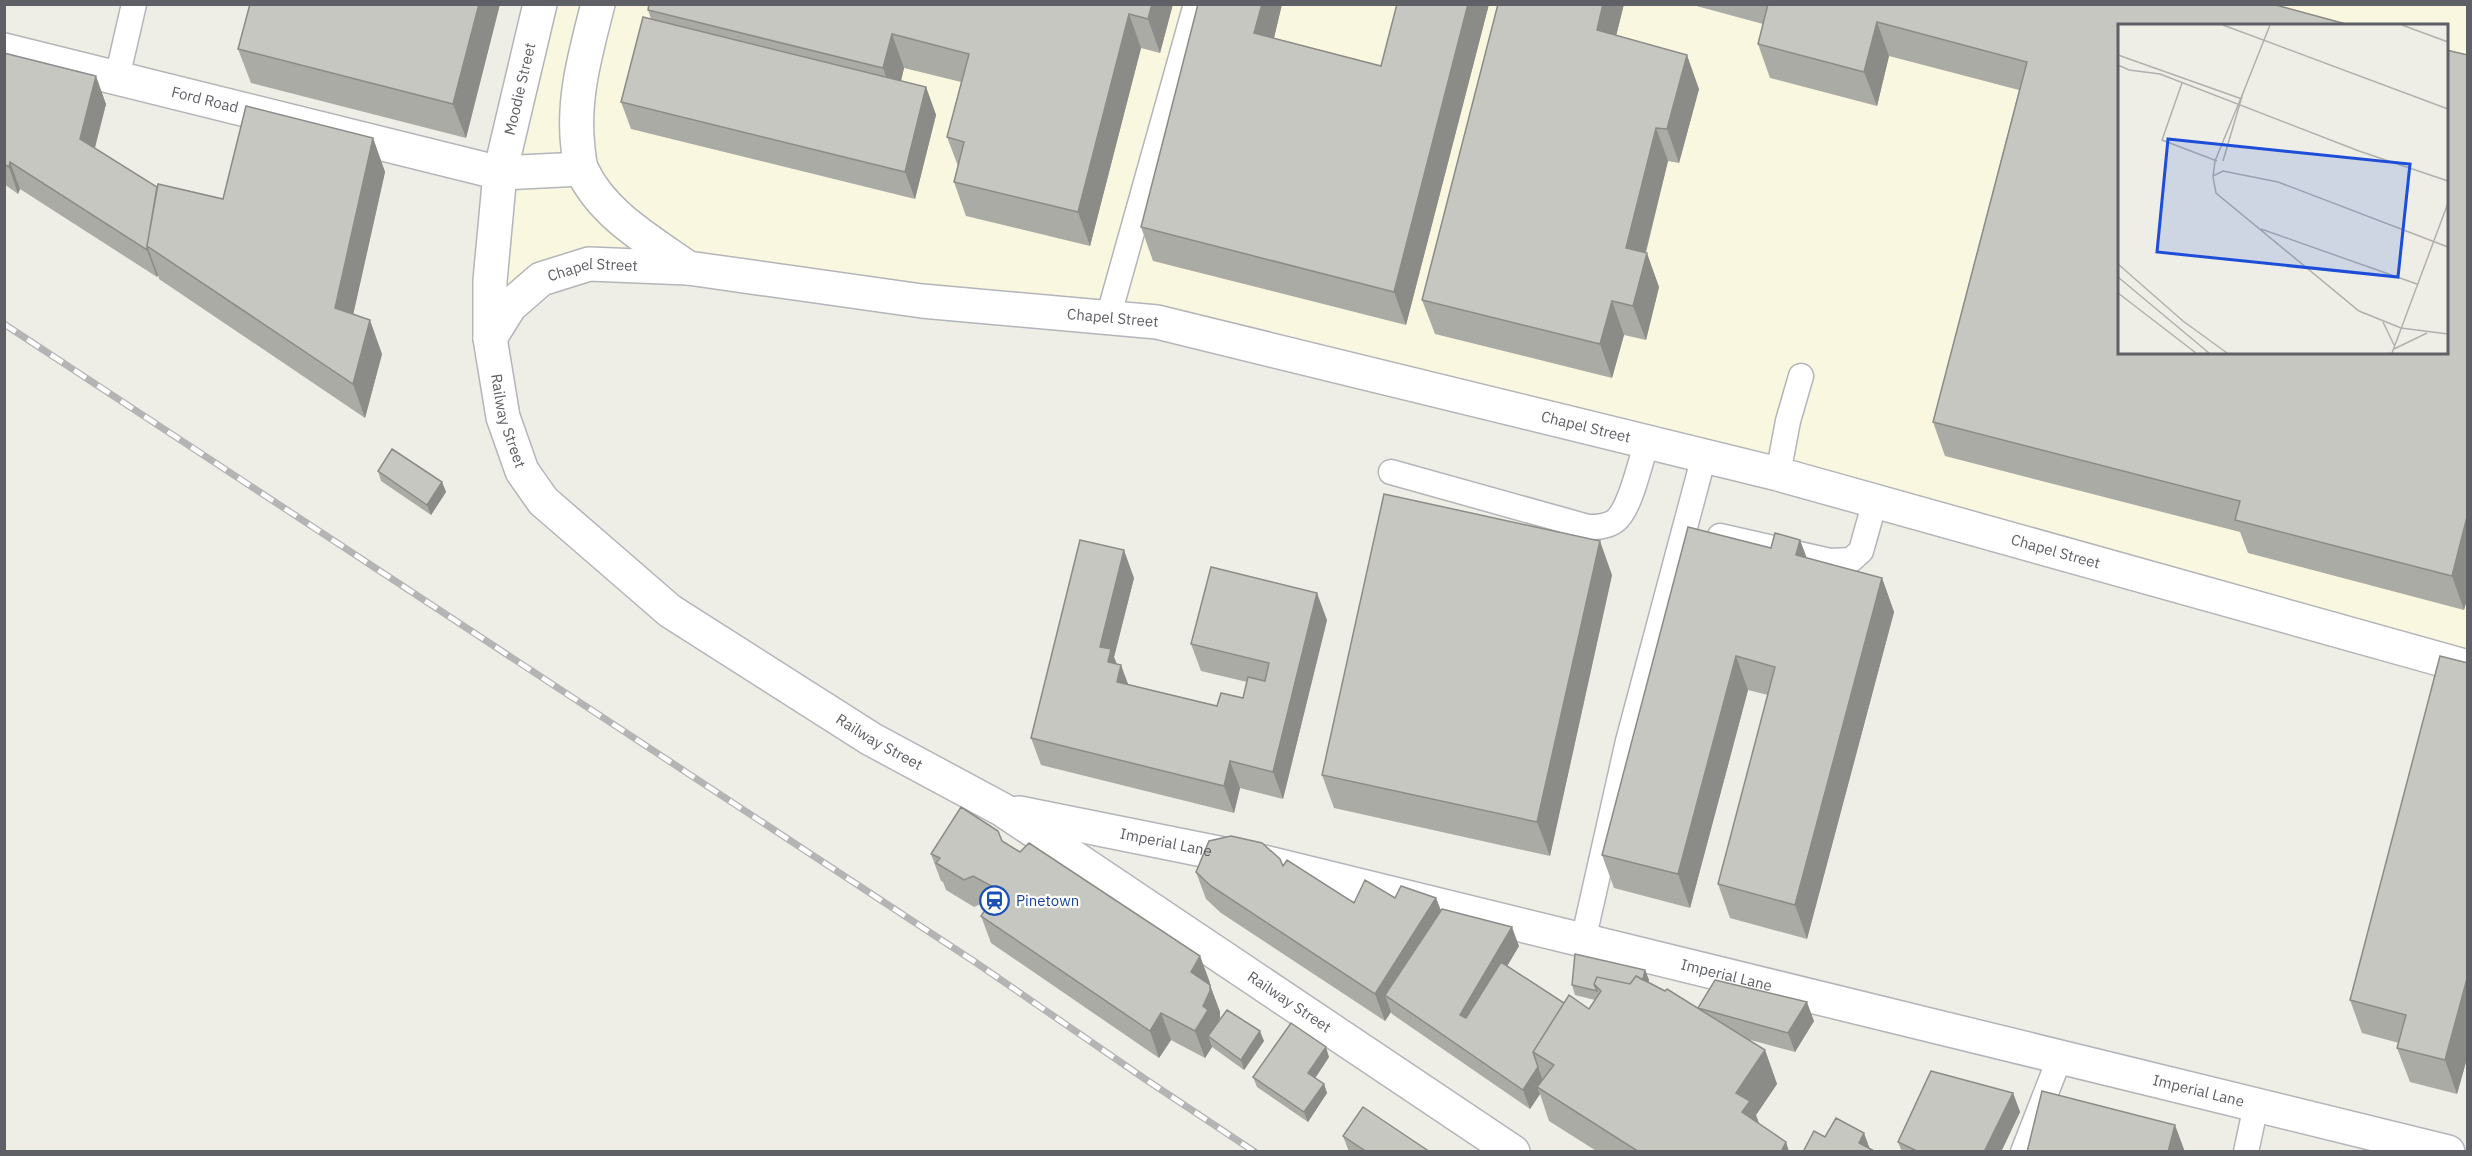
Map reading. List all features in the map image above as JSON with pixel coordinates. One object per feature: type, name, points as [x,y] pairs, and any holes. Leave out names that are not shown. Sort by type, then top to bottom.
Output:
[{"type":"street","name":"Moodie Street","points":[[500,173],[540,4]]},
{"type":"street","points":[[581,169],[576,133],[577,98],[598,4]]},
{"type":"street","name":"Ford Road","points":[[4,50],[500,173],[581,169]]},
{"type":"street","name":"Chapel Street","points":[[581,169],[603,201],[632,228],[688,268]]},
{"type":"street","name":"Railway Street","points":[[500,173],[490,281],[490,338],[503,417],[522,471],[543,501],[576,532],[670,611],[871,739],[1003,810],[1513,1152]]},
{"type":"street","name":"Chapel Street","points":[[490,338],[510,306],[541,279],[589,264],[688,268],[922,301],[1157,322],[1778,474],[2468,667]]},
{"type":"street","name":"Imperial Lane","points":[[1003,810],[1269,863],[2448,1152]]},
{"type":"lane","points":[[117,78],[134,4]]},
{"type":"lane","points":[[1108,318],[1196,4]]},
{"type":"lane","points":[[1778,474],[1788,421],[1801,376]]},
{"type":"lane","points":[[1392,472],[1588,527],[1600,527],[1616,521],[1624,511],[1647,442]]},
{"type":"lane","points":[[1583,940],[1628,741],[1704,456]]},
{"type":"lane","points":[[1685,528],[1830,561],[1851,560],[1861,551],[1875,501]]},
{"type":"lane","points":[[2023,1152],[2061,1057]]},
{"type":"lane","points":[[2246,1152],[2256,1104]]},
{"type":"shaded area","points":[[537,5],[2467,5],[2467,665],[1158,320],[681,265],[518,293],[487,279]]},
{"type":"building","points":[[250,4],[479,4],[453,104],[238,49]]},
{"type":"building","points":[[649,4],[1152,4],[1148,19],[1129,14],[1078,212],[954,182],[964,142],[947,137],[969,54],[892,34],[883,68],[648,10]]},
{"type":"building","points":[[1198,4],[1262,4],[1254,33],[1381,66],[1397,4],[1468,4],[1394,292],[1141,227]]},
{"type":"building","points":[[1498,4],[1603,4],[1597,30],[1687,55],[1667,129],[1656,128],[1626,248],[1647,253],[1633,306],[1612,301],[1600,344],[1422,300]]},
{"type":"building","points":[[1768,4],[2272,4],[2346,24],[2118,24],[2118,354],[2448,354],[2448,50],[2468,55],[2468,513],[2452,576],[2235,520],[2240,501],[1933,422],[2027,62],[1877,22],[1864,72],[1758,44]]},
{"type":"building","points":[[643,17],[926,87],[905,172],[621,102]]},
{"type":"building","points":[[4,53],[96,76],[80,139],[157,187],[147,250],[10,162],[9,167],[4,164]]},
{"type":"building","points":[[246,106],[373,138],[335,308],[370,320],[353,384],[147,246],[158,184],[223,199]]},
{"type":"building","points":[[392,449],[442,482],[427,505],[378,471]]},
{"type":"building","points":[[1384,494],[1600,541],[1537,822],[1322,775]]},
{"type":"building","points":[[1688,527],[1771,548],[1775,533],[1800,540],[1796,555],[1882,578],[1795,905],[1718,884],[1775,667],[1736,656],[1678,874],[1602,855]]},
{"type":"building","points":[[1080,540],[1124,550],[1100,647],[1111,649],[1108,662],[1121,665],[1117,682],[1217,706],[1221,693],[1243,698],[1248,677],[1265,681],[1269,663],[1191,644],[1211,567],[1317,593],[1273,772],[1230,761],[1224,786],[1031,738]]},
{"type":"building","points":[[2440,656],[2468,663],[2468,975],[2445,1060],[2397,1048],[2406,1015],[2350,1000]]},
{"type":"building","points":[[961,807],[998,831],[1002,841],[1020,852],[1029,843],[1200,956],[1191,972],[1210,985],[1210,991],[1203,1006],[1208,1010],[1195,1031],[1161,1013],[1150,1031],[981,916],[999,890],[973,876],[964,880],[936,863],[940,858],[931,854]]},
{"type":"building","points":[[1231,836],[1262,843],[1280,859],[1283,866],[1287,860],[1354,903],[1365,880],[1395,898],[1401,886],[1436,898],[1375,994],[1211,886],[1196,872],[1209,841]]},
{"type":"building","points":[[1442,909],[1512,927],[1460,1015],[1466,1018],[1501,962],[1564,1003],[1533,1052],[1538,1067],[1523,1090],[1385,995]]},
{"type":"building","points":[[1575,954],[1645,970],[1643,980],[1636,976],[1630,984],[1597,977],[1594,984],[1597,991],[1572,985]]},
{"type":"building","points":[[1636,976],[1665,991],[1667,989],[1765,1050],[1736,1093],[1750,1101],[1742,1112],[1786,1142],[1781,1152],[1639,1152],[1537,1087],[1554,1065],[1533,1052],[1569,995],[1589,1009],[1601,991],[1594,984],[1597,977],[1630,984]]},
{"type":"building","points":[[1715,980],[1807,1002],[1788,1033],[1698,1008]]},
{"type":"building","points":[[1227,1010],[1260,1031],[1241,1060],[1208,1036]]},
{"type":"building","points":[[1291,1023],[1326,1047],[1308,1073],[1324,1084],[1304,1112],[1253,1077]]},
{"type":"building","points":[[1931,1071],[2013,1093],[1984,1152],[1919,1152],[1898,1142]]},
{"type":"building","points":[[2042,1091],[2175,1125],[2168,1152],[2027,1152]]},
{"type":"building","points":[[1363,1107],[1430,1152],[1367,1152],[1343,1136]]},
{"type":"building","points":[[1836,1118],[1864,1133],[1859,1143],[1876,1152],[1803,1152],[1814,1131],[1825,1137]]},
{"type":"railway","points":[[4,324],[975,962],[1255,1152]]},
{"type":"place","name":"Pinetown","points":[[995,901]]}]
